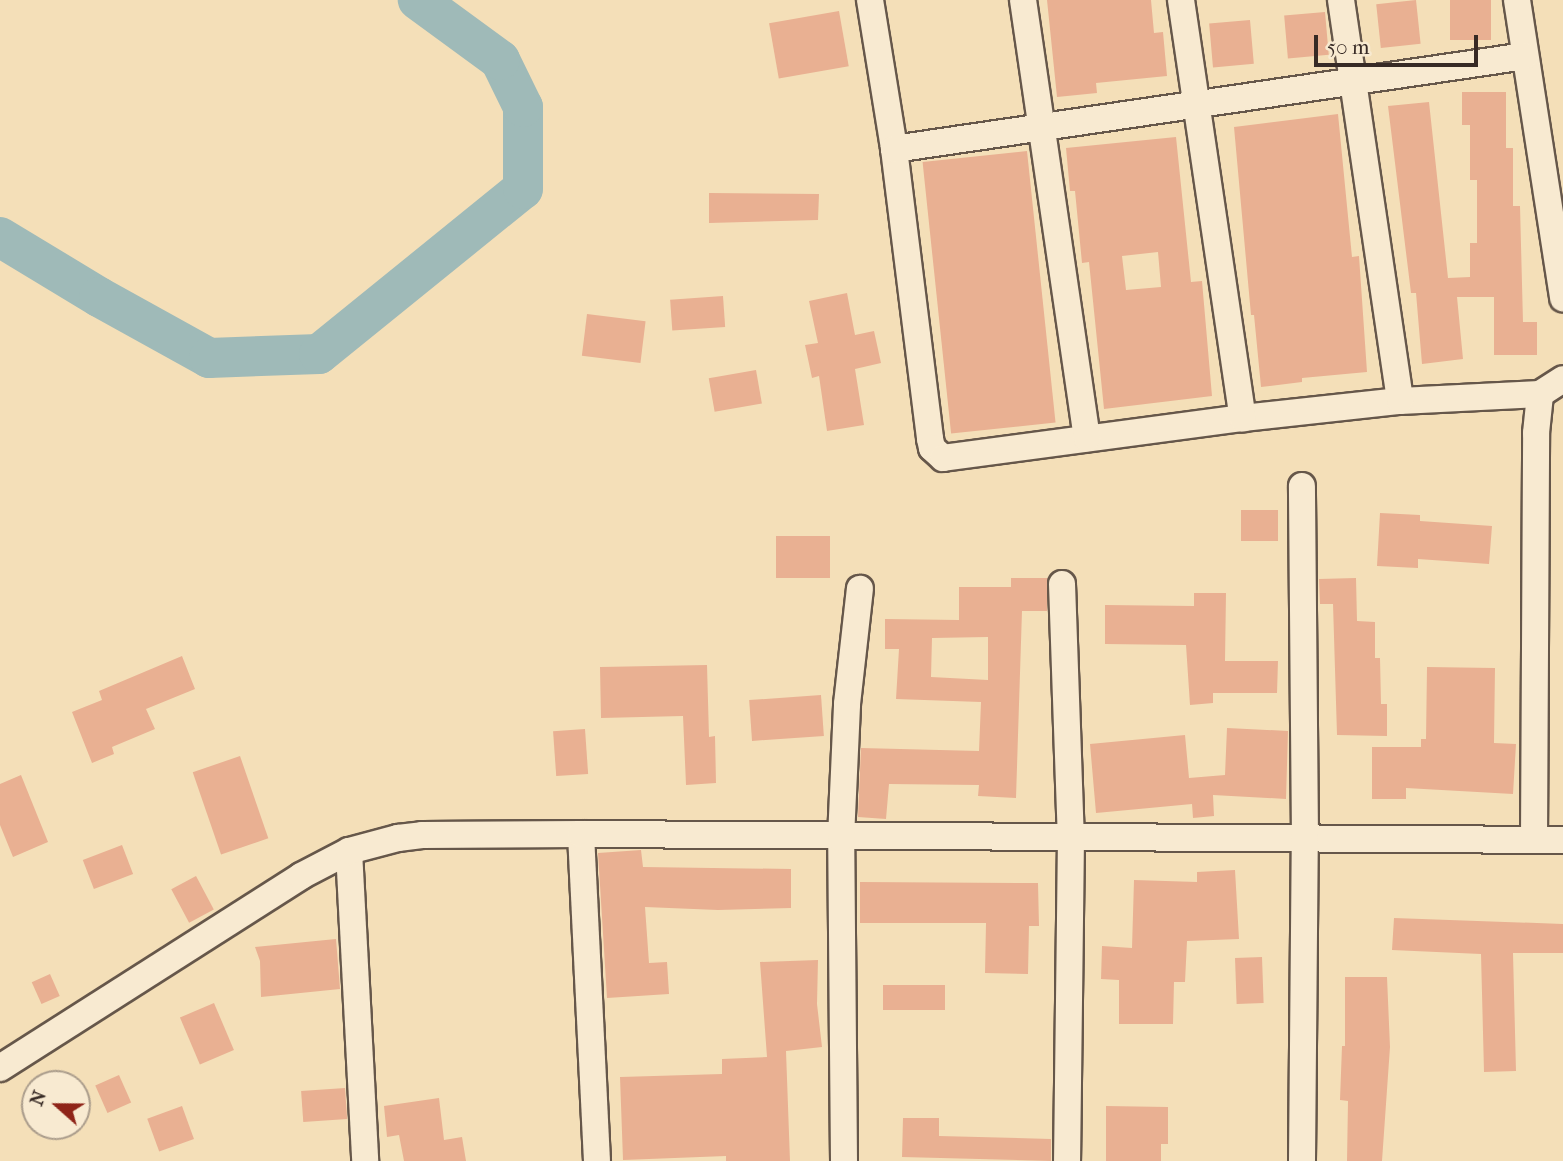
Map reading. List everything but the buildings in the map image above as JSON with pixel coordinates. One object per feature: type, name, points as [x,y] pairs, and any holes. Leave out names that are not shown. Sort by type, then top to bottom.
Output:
[{"type":"street","points":[[870,0],[894,149],[932,449],[943,458],[1243,418],[1400,401],[1540,394],[1563,379]]},
{"type":"street","points":[[1023,0],[1087,438]]},
{"type":"street","points":[[1181,0],[1194,103],[1243,418]]},
{"type":"street","points":[[1341,0],[1400,401]]},
{"type":"street","points":[[1517,0],[1525,56],[1552,160],[1563,298]]},
{"type":"street","points":[[894,149],[1041,125],[1525,56]]},
{"type":"street","points":[[1534,840],[1536,433],[1540,394]]},
{"type":"street","points":[[1302,486],[1306,838],[1302,1161]]},
{"type":"street","points":[[1062,584],[1071,837],[1067,1161]]},
{"type":"street","points":[[844,1161],[841,838],[847,704],[860,589]]},
{"type":"street","points":[[581,834],[597,1161]]},
{"type":"street","points":[[0,1068],[301,876],[349,851],[376,842],[422,835],[1563,840]]},
{"type":"street","points":[[349,851],[365,1161]]},
{"type":"waterway","points":[[0,237],[99,297],[209,358],[319,354],[523,189],[523,107],[500,60],[418,0]]}]
